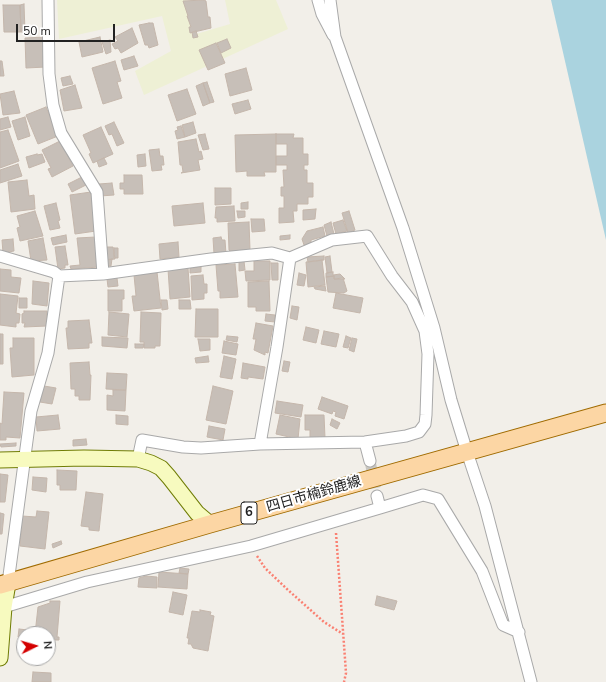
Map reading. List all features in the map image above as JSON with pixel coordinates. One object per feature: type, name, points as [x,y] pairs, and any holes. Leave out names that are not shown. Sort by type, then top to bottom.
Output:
[{"type":"main road","name":"四日市楠鈴鹿線","points":[[4,584],[210,524],[606,413]]},
{"type":"street","points":[[48,0],[49,74],[53,105],[61,133],[97,192],[103,274]]},
{"type":"street","points":[[318,0],[322,14],[335,38],[403,228],[429,329],[485,506],[531,682]]},
{"type":"street","points":[[330,0],[333,13],[335,38]]},
{"type":"street","points":[[0,256],[54,272],[58,276],[103,274],[211,259],[272,253],[290,258],[332,240],[367,236],[392,276],[412,302],[429,329],[425,424],[419,432],[406,436],[365,442],[260,444],[195,448],[142,440],[138,459]]},
{"type":"street","points":[[260,444],[290,258]]},
{"type":"street","points":[[0,658],[4,584],[31,411],[48,353],[58,276]]},
{"type":"street","points":[[365,442],[370,461]]},
{"type":"street","points":[[0,460],[84,458],[138,459],[161,468],[197,513],[210,524]]},
{"type":"street","points":[[4,606],[87,582],[251,546],[423,495],[438,498],[482,571],[503,625],[519,632]]},
{"type":"street","points":[[377,496],[380,508]]},
{"type":"path","points":[[335,520],[344,634],[346,673],[344,682]]},
{"type":"path","points":[[251,546],[265,568],[288,590],[324,622],[344,634]]},
{"type":"green space","points":[[57,0],[186,0],[193,35],[230,24],[225,0],[276,0],[288,29],[144,95],[135,71],[171,51],[162,16],[59,39]]},
{"type":"water","points":[[551,0],[606,0],[606,240]]},
{"type":"building","points":[[183,1],[206,1],[208,17],[210,17],[211,28],[190,33],[189,27],[191,27]]},
{"type":"building","points":[[24,4],[25,32],[21,32],[20,5]]},
{"type":"building","points":[[3,5],[20,5],[21,32],[4,32]]},
{"type":"building","points":[[153,23],[158,45],[149,48],[148,45],[145,45],[139,25]]},
{"type":"building","points":[[132,28],[138,43],[121,53],[118,48],[115,49],[112,44],[118,41],[115,37]]},
{"type":"building","points":[[196,31],[198,37],[193,38],[192,32]]},
{"type":"building","points":[[45,37],[46,67],[26,68],[25,38]]},
{"type":"building","points":[[100,37],[103,52],[82,57],[79,42]]},
{"type":"building","points":[[227,39],[231,48],[221,53],[217,43]]},
{"type":"building","points":[[110,40],[111,52],[106,54],[102,42]]},
{"type":"building","points":[[216,43],[225,63],[208,70],[199,50]]},
{"type":"building","points":[[134,56],[138,66],[124,70],[121,60]]},
{"type":"building","points":[[0,61],[2,61],[4,76],[0,76]]},
{"type":"building","points":[[115,61],[121,81],[117,82],[122,98],[103,104],[92,68]]},
{"type":"building","points":[[246,68],[252,90],[230,96],[225,74]]},
{"type":"building","points":[[70,76],[73,84],[63,86],[61,78]]},
{"type":"building","points":[[207,82],[214,102],[210,103],[203,83]]},
{"type":"building","points":[[203,83],[210,103],[203,106],[196,86]]},
{"type":"building","points":[[75,85],[82,108],[64,111],[60,90]]},
{"type":"building","points":[[187,89],[196,114],[177,121],[168,95]]},
{"type":"building","points":[[14,91],[20,113],[3,115],[0,94]]},
{"type":"building","points":[[248,100],[251,109],[235,114],[232,104]]},
{"type":"building","points":[[46,107],[58,136],[38,144],[26,115]]},
{"type":"building","points":[[8,117],[11,127],[0,130],[0,119]]},
{"type":"building","points":[[25,117],[30,136],[18,140],[12,121]]},
{"type":"building","points":[[114,122],[124,143],[117,146],[112,134],[109,135],[105,126]]},
{"type":"building","points":[[193,122],[196,133],[185,137],[182,125]]},
{"type":"building","points":[[181,126],[185,137],[177,139],[175,131],[178,130],[177,127]]},
{"type":"building","points":[[101,127],[113,154],[93,163],[89,154],[91,153],[83,135]]},
{"type":"building","points":[[8,130],[19,161],[0,168],[0,132]]},
{"type":"building","points":[[205,134],[209,149],[203,150],[198,135]]},
{"type":"building","points":[[276,134],[276,172],[264,172],[265,176],[247,176],[247,171],[236,172],[235,135]]},
{"type":"building","points":[[276,134],[294,134],[293,138],[303,138],[303,154],[308,154],[308,165],[304,165],[304,170],[307,170],[307,183],[313,183],[313,197],[308,197],[308,204],[297,204],[297,211],[293,211],[294,222],[279,223],[279,208],[284,208],[284,196],[281,196],[281,187],[284,187],[283,170],[287,170],[287,165],[276,165],[276,156],[287,156],[287,144],[276,144]]},
{"type":"building","points":[[196,139],[199,152],[201,151],[203,159],[198,160],[200,170],[181,173],[183,172],[182,165],[180,165],[178,142]]},
{"type":"building","points":[[60,141],[73,166],[52,177],[48,169],[51,168],[42,150]]},
{"type":"building","points":[[159,149],[160,156],[163,156],[164,165],[161,165],[162,170],[152,171],[149,150]]},
{"type":"building","points":[[42,154],[45,162],[29,168],[26,157]]},
{"type":"building","points":[[145,154],[146,166],[138,167],[137,155]]},
{"type":"building","points":[[104,158],[107,164],[99,167],[97,161]]},
{"type":"building","points":[[18,164],[22,176],[0,183],[0,170]]},
{"type":"building","points":[[124,175],[142,175],[143,194],[124,194],[124,189],[120,189],[120,183],[124,183]]},
{"type":"building","points":[[82,177],[86,185],[72,192],[68,184]]},
{"type":"building","points":[[27,180],[29,196],[34,195],[35,209],[11,212],[8,182]]},
{"type":"building","points":[[112,183],[114,195],[100,196],[99,184]]},
{"type":"building","points":[[215,188],[231,188],[231,204],[215,205]]},
{"type":"building","points":[[91,192],[96,231],[75,234],[70,195]]},
{"type":"building","points":[[248,202],[248,209],[241,209],[241,203]]},
{"type":"building","points":[[56,203],[60,220],[58,221],[60,228],[50,230],[44,206]]},
{"type":"building","points":[[203,203],[205,223],[174,226],[172,206]]},
{"type":"building","points":[[234,206],[235,221],[217,222],[217,218],[215,218],[216,207]]},
{"type":"building","points":[[316,209],[315,219],[303,220],[303,210]]},
{"type":"building","points":[[35,211],[43,236],[20,241],[17,228],[20,227],[17,216]]},
{"type":"building","points":[[237,211],[245,211],[245,217],[238,218]]},
{"type":"building","points":[[349,211],[355,230],[348,233],[342,213]]},
{"type":"building","points":[[251,219],[264,219],[265,231],[252,232]]},
{"type":"building","points":[[343,220],[347,231],[336,234],[333,223]]},
{"type":"building","points":[[249,222],[250,250],[230,251],[228,223]]},
{"type":"building","points":[[331,222],[334,234],[327,236],[324,225]]},
{"type":"building","points":[[323,227],[325,236],[311,240],[311,243],[304,245],[302,239],[307,231]]},
{"type":"building","points":[[66,235],[67,242],[53,245],[51,238]]},
{"type":"building","points":[[290,235],[290,239],[280,240],[280,236]]},
{"type":"building","points":[[96,237],[99,267],[71,269],[70,266],[80,265],[77,238]]},
{"type":"building","points":[[221,237],[222,240],[225,240],[226,254],[214,254],[213,238]]},
{"type":"building","points":[[43,238],[47,260],[31,261],[28,241]]},
{"type":"building","points":[[13,239],[14,251],[3,253],[2,240]]},
{"type":"building","points":[[178,242],[179,257],[160,259],[159,244]]},
{"type":"building","points":[[65,246],[68,265],[65,265],[65,268],[58,269],[55,247]]},
{"type":"building","points":[[104,247],[113,247],[115,259],[106,260]]},
{"type":"building","points":[[114,248],[118,248],[118,258],[114,258]]},
{"type":"building","points":[[324,256],[324,260],[308,262],[307,257]]},
{"type":"building","points":[[330,256],[332,272],[327,273],[325,257]]},
{"type":"building","points":[[112,259],[111,266],[105,266],[105,260]]},
{"type":"building","points":[[322,260],[325,285],[308,287],[306,262]]},
{"type":"building","points":[[239,261],[244,261],[245,270],[239,271]]},
{"type":"building","points":[[254,261],[270,261],[270,280],[246,281],[245,271],[254,271]]},
{"type":"building","points":[[271,263],[278,263],[278,280],[272,280]]},
{"type":"building","points":[[235,264],[238,297],[220,298],[216,265]]},
{"type":"building","points":[[201,267],[201,272],[190,273],[190,268]]},
{"type":"building","points":[[188,268],[190,297],[170,299],[168,269]]},
{"type":"building","points":[[0,269],[11,270],[11,277],[21,278],[19,293],[0,291]]},
{"type":"building","points":[[157,272],[161,308],[134,311],[132,296],[136,296],[134,275]]},
{"type":"building","points":[[333,272],[333,275],[340,274],[345,279],[334,279],[334,276],[326,277],[326,273]]},
{"type":"building","points":[[299,273],[306,275],[304,286],[297,285]]},
{"type":"building","points":[[203,275],[204,284],[207,284],[207,293],[204,293],[204,299],[192,300],[191,276]]},
{"type":"building","points":[[334,276],[334,279],[343,278],[347,291],[344,293],[328,292],[326,277]]},
{"type":"building","points":[[117,278],[118,286],[108,287],[107,279]]},
{"type":"building","points":[[33,281],[49,283],[47,306],[32,304]]},
{"type":"building","points":[[269,281],[270,311],[256,311],[256,307],[248,307],[248,282]]},
{"type":"building","points":[[325,286],[326,291],[315,289],[314,287]]},
{"type":"building","points":[[108,290],[124,290],[122,311],[108,311]]},
{"type":"building","points":[[336,293],[363,298],[360,313],[333,308]]},
{"type":"building","points":[[0,294],[18,296],[16,313],[20,314],[19,323],[16,323],[16,327],[0,325]]},
{"type":"building","points":[[19,298],[27,298],[27,308],[19,308]]},
{"type":"building","points":[[161,300],[167,300],[168,309],[162,310]]},
{"type":"building","points":[[179,300],[190,300],[191,309],[179,309]]},
{"type":"building","points":[[292,306],[299,307],[297,320],[290,318]]},
{"type":"building","points":[[196,309],[218,309],[218,337],[195,337]]},
{"type":"building","points":[[24,311],[47,311],[47,326],[24,327],[25,323],[22,323],[22,314]]},
{"type":"building","points":[[109,312],[129,314],[127,337],[108,335]]},
{"type":"building","points":[[141,312],[161,313],[160,346],[155,346],[155,348],[144,348],[144,342],[140,342]]},
{"type":"building","points":[[266,314],[275,315],[275,322],[265,321]]},
{"type":"building","points":[[89,320],[92,343],[89,343],[89,348],[68,349],[66,328],[68,328],[68,321]]},
{"type":"building","points":[[256,323],[273,326],[268,353],[265,352],[265,355],[254,350],[256,339],[253,339]]},
{"type":"building","points":[[306,327],[319,330],[316,343],[303,340]]},
{"type":"building","points":[[324,331],[339,334],[336,347],[321,344]]},
{"type":"building","points":[[0,334],[3,334],[3,364],[0,364]]},
{"type":"building","points":[[227,336],[238,337],[237,342],[226,340]]},
{"type":"building","points":[[346,336],[351,338],[348,348],[343,347]]},
{"type":"building","points":[[102,337],[128,338],[127,348],[102,346]]},
{"type":"building","points":[[13,338],[34,338],[34,375],[12,377],[10,348],[13,348]]},
{"type":"building","points":[[352,338],[357,339],[354,352],[349,350]]},
{"type":"building","points":[[198,339],[210,339],[210,350],[200,351]]},
{"type":"building","points":[[224,341],[238,344],[236,355],[222,353]]},
{"type":"building","points":[[135,344],[144,344],[143,348],[135,348]]},
{"type":"building","points":[[208,356],[209,362],[196,363],[195,358]]},
{"type":"building","points":[[224,356],[236,359],[232,379],[220,377]]},
{"type":"building","points":[[284,361],[290,362],[288,372],[282,371]]},
{"type":"building","points":[[89,362],[91,375],[90,400],[79,400],[79,396],[75,396],[75,389],[71,389],[70,363]]},
{"type":"building","points":[[243,363],[265,367],[263,379],[248,377],[248,379],[241,378]]},
{"type":"building","points":[[107,373],[127,374],[126,390],[106,389]]},
{"type":"building","points":[[44,386],[56,388],[52,404],[40,402]]},
{"type":"building","points":[[213,386],[233,391],[226,424],[206,420]]},
{"type":"building","points":[[113,390],[126,390],[125,411],[107,410],[107,395],[113,396]]},
{"type":"building","points":[[4,392],[24,393],[20,438],[6,437],[6,440],[0,440],[0,423],[2,424]]},
{"type":"building","points":[[322,397],[348,406],[344,419],[335,416],[336,412],[333,411],[332,414],[318,409]]},
{"type":"building","points":[[277,401],[303,405],[301,417],[275,413]]},
{"type":"building","points":[[58,415],[60,429],[37,431],[36,417]]},
{"type":"building","points":[[116,415],[128,416],[128,425],[116,424]]},
{"type":"building","points":[[280,415],[300,419],[298,439],[276,434]]},
{"type":"building","points":[[305,415],[324,415],[325,438],[310,438],[310,430],[305,430]]},
{"type":"building","points":[[332,419],[340,423],[337,429],[330,425]]},
{"type":"building","points":[[209,426],[225,429],[223,440],[207,437]]},
{"type":"building","points":[[86,439],[87,445],[73,446],[73,440]]},
{"type":"building","points":[[16,443],[16,446],[1,447],[0,444]]},
{"type":"building","points":[[57,470],[77,471],[76,490],[60,490],[60,485],[57,485]]},
{"type":"building","points":[[0,474],[8,475],[5,502],[0,502]]},
{"type":"building","points":[[33,477],[47,478],[46,492],[32,490]]},
{"type":"building","points":[[86,492],[103,494],[99,531],[89,530],[89,527],[81,526]]},
{"type":"building","points":[[37,511],[49,512],[45,549],[20,546],[22,516],[36,517]]},
{"type":"building","points":[[0,513],[4,514],[2,534],[0,534]]},
{"type":"building","points":[[61,541],[62,544],[53,548],[52,544]]},
{"type":"building","points":[[180,568],[189,569],[188,574],[179,573]]},
{"type":"building","points":[[159,572],[188,574],[187,589],[158,587]]},
{"type":"building","points":[[146,576],[157,577],[157,588],[138,587],[139,578]]},
{"type":"building","points":[[173,592],[187,595],[183,615],[169,612]]},
{"type":"building","points":[[377,596],[397,601],[394,610],[375,605]]},
{"type":"building","points":[[50,601],[60,601],[57,637],[59,637],[59,640],[56,640],[56,626],[36,626],[38,607],[50,603]]},
{"type":"building","points":[[200,610],[211,612],[210,615],[214,616],[208,651],[193,648],[191,644],[188,644],[189,638],[187,638],[192,611],[200,612]]},
{"type":"building","points":[[33,672],[51,673],[51,682],[32,682]]},
{"type":"tunnel","points":[[370,461],[377,496]]}]
